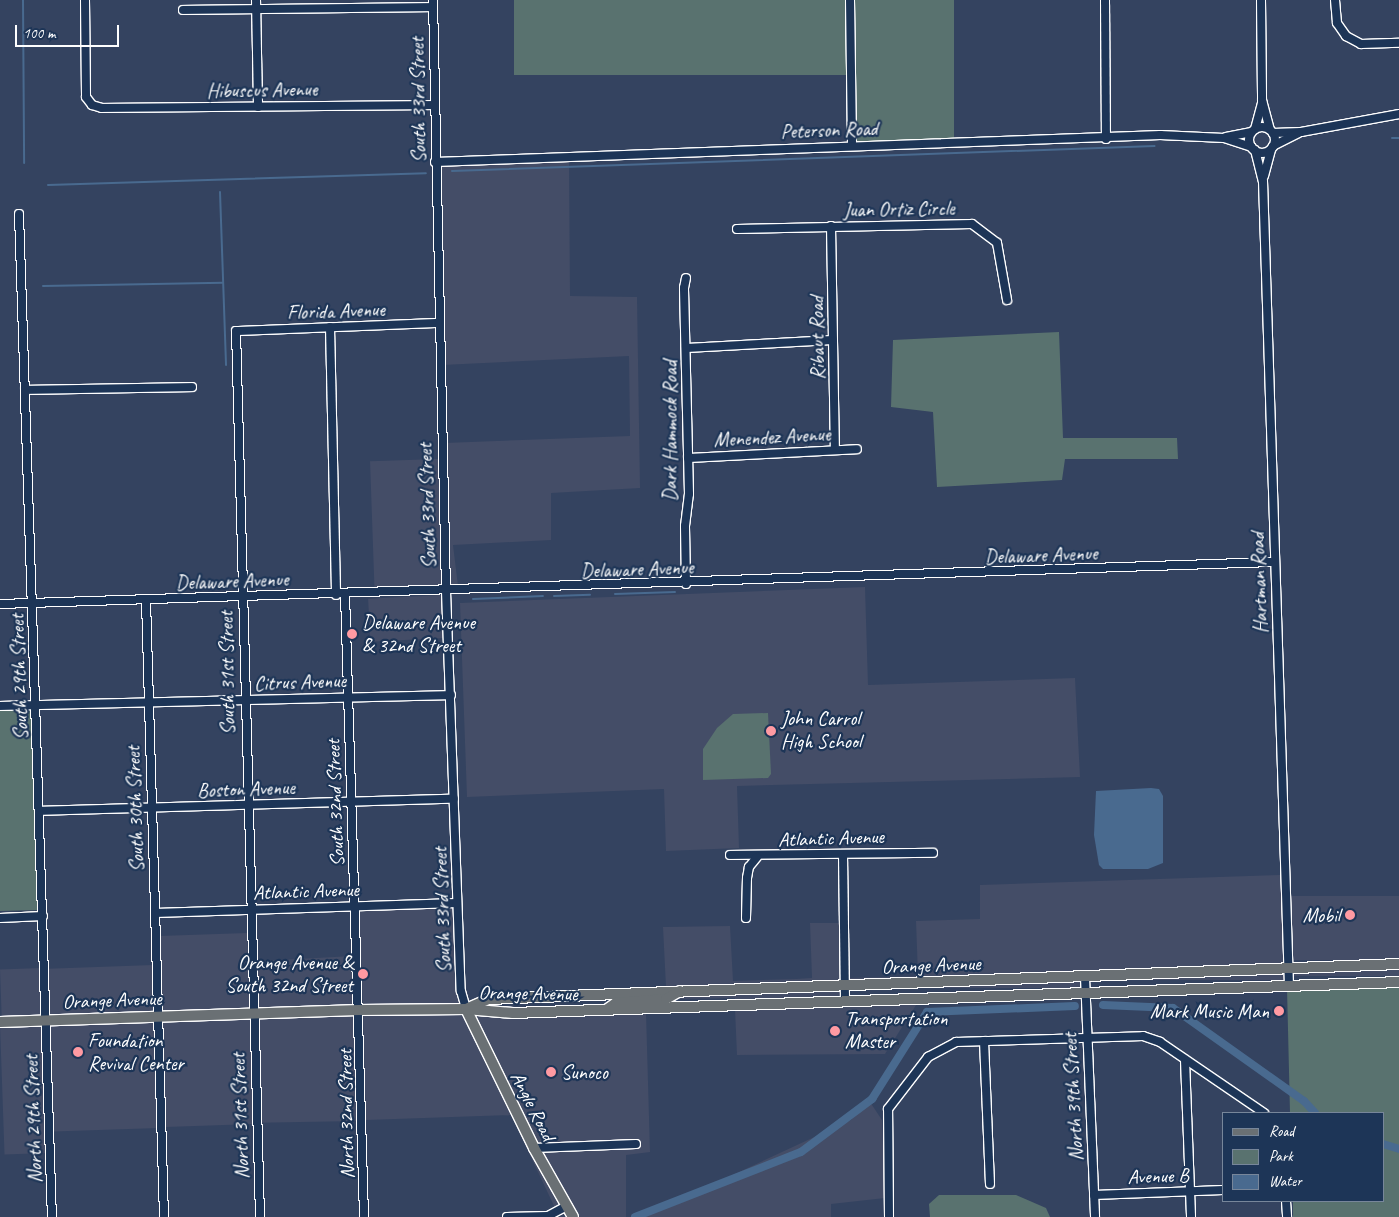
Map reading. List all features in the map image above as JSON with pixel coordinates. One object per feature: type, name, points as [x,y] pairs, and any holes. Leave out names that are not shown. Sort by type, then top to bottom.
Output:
[{"type":"main road","name":"Orange Avenue","points":[[466,1009],[488,999],[681,990],[1399,964]]},
{"type":"main road","name":"Orange Avenue","points":[[0,1022],[359,1010],[466,1009],[489,1013],[606,1010],[1288,984],[1399,982]]},
{"type":"main road","points":[[606,1010],[616,1003],[666,999],[681,990]]},
{"type":"main road","name":"Angle Road","points":[[466,1009],[534,1148],[573,1217]]},
{"type":"street","name":"Hibuscus Avenue","points":[[85,0],[86,97],[92,105],[102,108],[434,105]]},
{"type":"street","points":[[256,0],[258,107]]},
{"type":"street","points":[[850,0],[852,145]]},
{"type":"street","points":[[1105,0],[1106,139]]},
{"type":"street","points":[[1254,130],[1262,100],[1261,0]]},
{"type":"street","points":[[1335,0],[1337,23],[1346,36],[1361,44],[1399,43]]},
{"type":"street","points":[[183,10],[433,4]]},
{"type":"street","name":"South 33rd Street","points":[[433,4],[438,323],[446,591],[460,991],[466,1009]]},
{"type":"street","points":[[1262,100],[1272,131],[1301,132],[1399,114]]},
{"type":"street","name":"Peterson Road","points":[[435,162],[852,145],[1106,139],[1160,135],[1224,138],[1254,130],[1272,131]]},
{"type":"street","name":"Hartman Road","points":[[1254,130],[1249,139],[1263,181],[1288,984]]},
{"type":"street","name":"Hartman Road","points":[[1263,181],[1272,148],[1272,131]]},
{"type":"street","points":[[1253,149],[1272,148],[1301,132]]},
{"type":"street","name":"Peterson Road","points":[[1224,138],[1253,149]]},
{"type":"street","name":"South 29th Street","points":[[18,214],[47,1020]]},
{"type":"street","name":"Juan Ortiz Circle","points":[[737,229],[972,224],[985,230],[998,243],[1007,300]]},
{"type":"street","name":"Ribaut Road","points":[[831,226],[835,450]]},
{"type":"street","name":"Dark Hammock Road","points":[[686,278],[688,458],[685,526],[686,584]]},
{"type":"street","name":"Florida Avenue","points":[[236,331],[438,323]]},
{"type":"street","points":[[330,327],[336,595]]},
{"type":"street","name":"South 31st Street","points":[[236,331],[253,1013]]},
{"type":"street","points":[[686,348],[834,340]]},
{"type":"street","points":[[25,390],[192,387]]},
{"type":"street","name":"Menendez Avenue","points":[[688,458],[857,449]]},
{"type":"street","name":"Delaware Avenue","points":[[0,604],[686,584],[1274,562]]},
{"type":"street","name":"South 32nd Street","points":[[345,594],[359,1010]]},
{"type":"street","name":"South 30th Street","points":[[146,600],[164,1217]]},
{"type":"street","name":"Citrus Avenue","points":[[0,706],[451,695]]},
{"type":"street","name":"Boston Avenue","points":[[39,811],[248,806],[454,798]]},
{"type":"street","name":"Atlantic Avenue","points":[[730,855],[757,857],[933,853]]},
{"type":"street","points":[[842,855],[845,1000]]},
{"type":"street","points":[[746,918],[747,878],[749,867],[757,857]]},
{"type":"street","name":"Atlantic Avenue","points":[[155,913],[458,903]]},
{"type":"street","points":[[0,918],[43,916]]},
{"type":"street","name":"North 39th Street","points":[[1085,976],[1095,1217]]},
{"type":"street","name":"North 32nd Street","points":[[359,1010],[364,1217]]},
{"type":"street","name":"North 31st Street","points":[[253,1013],[260,1217]]},
{"type":"street","name":"North 29th Street","points":[[47,1020],[52,1217]]},
{"type":"street","points":[[889,1217],[887,1119],[891,1102],[928,1058],[941,1048],[956,1042],[1143,1036],[1160,1042],[1263,1112]]},
{"type":"street","points":[[984,1041],[990,1184]]},
{"type":"street","points":[[1185,1060],[1191,1217]]},
{"type":"street","points":[[534,1148],[636,1144]]},
{"type":"street","name":"Avenue B","points":[[1094,1195],[1222,1190]]},
{"type":"street","points":[[1286,1202],[1287,1217]]},
{"type":"street","points":[[507,1217],[548,1216],[567,1206]]},
{"type":"shaded area","points":[[569,160],[570,296],[637,297],[640,488],[551,493],[551,540],[453,545],[458,586],[449,587],[445,443],[630,436],[629,356],[442,365],[438,166]]},
{"type":"shaded area","points":[[438,459],[442,587],[375,589],[370,461]]},
{"type":"shaded area","name":"John Carrol High School","points":[[865,587],[868,685],[1075,678],[1080,777],[737,786],[739,848],[666,851],[664,789],[467,797],[460,603]]},
{"type":"shaded area","points":[[442,595],[444,638],[370,642],[368,599]]},
{"type":"shaded area","points":[[1281,875],[1284,964],[848,981],[848,978],[918,976],[916,921],[980,919],[980,885]]},
{"type":"shaded area","points":[[1289,896],[1399,896],[1399,960],[1289,960]]},
{"type":"shaded area","points":[[454,907],[457,991],[461,1005],[363,1006],[359,910]]},
{"type":"shaded area","points":[[810,923],[840,923],[841,981],[666,987],[663,927],[730,926],[733,981],[812,978]]},
{"type":"shaded area","points":[[247,933],[250,1009],[162,1012],[159,936]]},
{"type":"shaded area","points":[[353,956],[356,1006],[258,1011],[255,961]]},
{"type":"shaded area","points":[[153,965],[155,1012],[50,1016],[48,969]]},
{"type":"shaded area","points":[[41,968],[43,1016],[2,1017],[0,969]]},
{"type":"shaded area","points":[[1292,968],[1399,968],[1399,976],[1292,976]]},
{"type":"shaded area","points":[[1089,972],[1285,972],[1285,980],[1089,980]]},
{"type":"shaded area","points":[[848,981],[1082,981],[1082,988],[848,988]]},
{"type":"shaded area","points":[[841,990],[841,996],[735,1001],[735,998],[677,999],[682,994]]},
{"type":"shaded area","points":[[918,1002],[885,1054],[737,1055],[735,1009]]},
{"type":"shaded area","points":[[646,1012],[650,1152],[626,1155],[626,1217],[578,1217],[541,1152],[640,1148],[640,1140],[536,1144],[472,1014],[513,1017]]},
{"type":"shaded area","points":[[463,1013],[531,1150],[562,1204],[555,1208],[511,1115],[366,1120],[363,1014]]},
{"type":"shaded area","points":[[356,1014],[358,1121],[259,1123],[257,1016]]},
{"type":"shaded area","points":[[250,1018],[254,1124],[166,1127],[162,1021]]},
{"type":"shaded area","points":[[155,1020],[159,1128],[54,1132],[50,1024]]},
{"type":"shaded area","points":[[43,1024],[48,1153],[5,1154],[0,1026]]},
{"type":"shaded area","points":[[868,1099],[882,1120],[885,1198],[831,1204],[831,1217],[642,1217],[851,1120]]},
{"type":"green space","points":[[514,0],[847,0],[847,75],[514,75]]},
{"type":"green space","points":[[854,0],[954,0],[954,141],[854,141]]},
{"type":"green space","points":[[1059,332],[1063,438],[1177,438],[1178,459],[1065,459],[1062,480],[937,487],[933,412],[891,407],[893,340]]},
{"type":"green space","points":[[32,709],[39,910],[0,911],[0,710]]},
{"type":"green space","points":[[768,713],[771,774],[768,778],[703,780],[703,749],[717,728],[733,714]]},
{"type":"green space","points":[[1399,986],[1399,1217],[1293,1217],[1293,1202],[1384,1202],[1384,1112],[1290,1112],[1287,988]]},
{"type":"green space","points":[[939,1195],[1016,1195],[1046,1208],[1050,1217],[930,1217],[929,1204]]},
{"type":"water","points":[[1159,789],[1163,796],[1163,863],[1148,869],[1103,869],[1099,865],[1094,835],[1096,791]]},
{"type":"waterway","points":[[23,0],[24,163]]},
{"type":"waterway","points":[[1392,138],[1399,138]]},
{"type":"waterway","points":[[452,171],[1155,146]]},
{"type":"waterway","points":[[48,185],[426,173]]},
{"type":"waterway","points":[[220,192],[226,365]]},
{"type":"waterway","points":[[43,286],[223,283]]},
{"type":"waterway","points":[[615,594],[675,592]]},
{"type":"waterway","points":[[554,596],[590,595]]},
{"type":"waterway","points":[[473,599],[543,596]]},
{"type":"waterway","points":[[1103,1005],[1173,1008],[1304,1101],[1314,1112]]},
{"type":"waterway","points":[[635,1217],[801,1152],[872,1099],[927,1012],[1075,1006]]},
{"type":"waterway","points":[[1384,1144],[1399,1149]]},
{"type":"place","name":"Delaware Avenue & 32nd Street","points":[[352,634]]},
{"type":"place","name":"John Carrol High School","points":[[771,731]]},
{"type":"place","name":"Mobil","points":[[1350,915]]},
{"type":"place","name":"Orange Avenue & South 32nd Street","points":[[363,974]]},
{"type":"place","name":"Mark Music Man","points":[[1279,1011]]},
{"type":"place","name":"Transportation Master","points":[[835,1031]]},
{"type":"place","name":"Foundation Revival Center","points":[[78,1052]]},
{"type":"place","name":"Sunoco","points":[[551,1072]]}]
